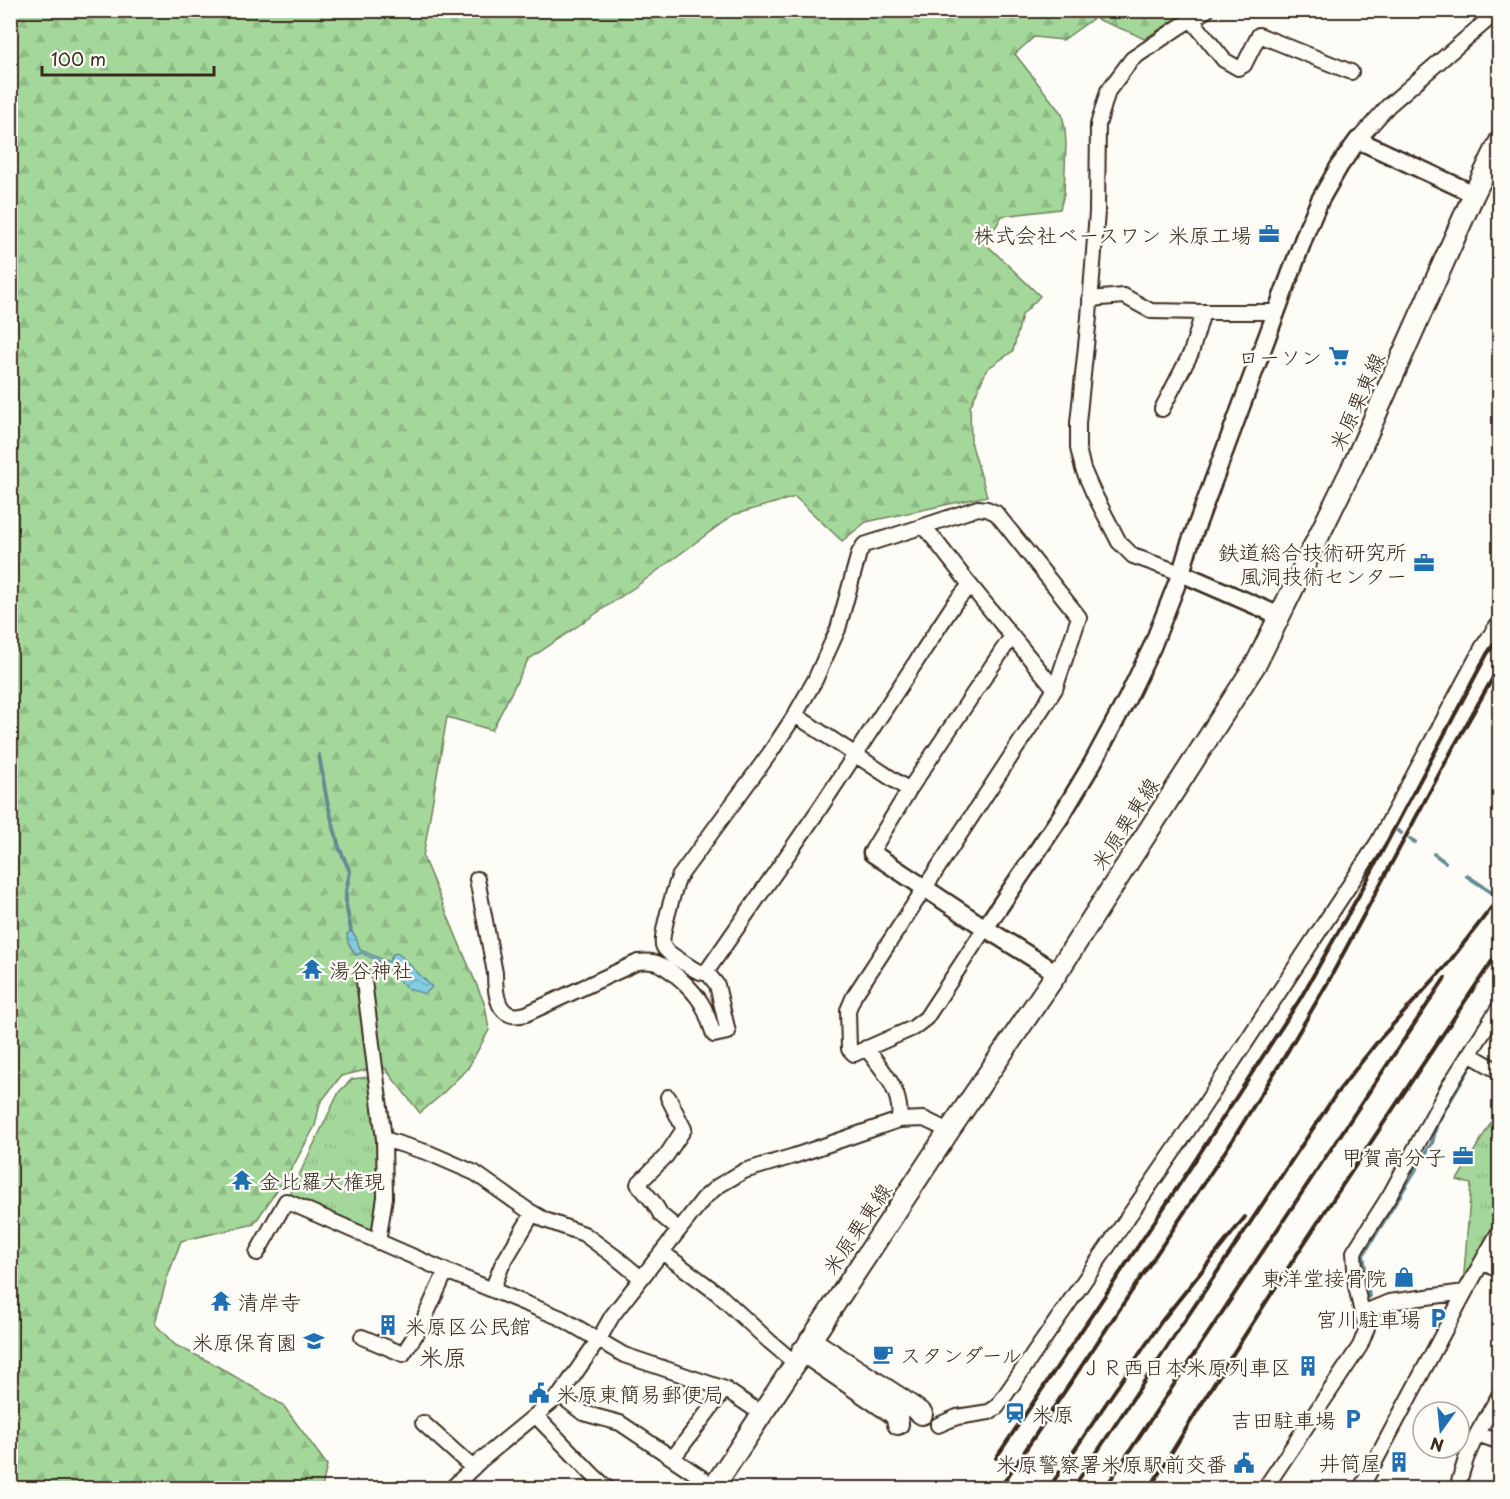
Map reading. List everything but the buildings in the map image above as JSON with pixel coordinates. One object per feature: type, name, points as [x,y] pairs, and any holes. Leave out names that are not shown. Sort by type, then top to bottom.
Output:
[{"type":"main road","name":"米原栗東線","points":[[714,1488],[949,1131],[1057,973],[1257,662],[1353,466],[1474,194],[1500,141]]},
{"type":"main road","points":[[803,1351],[901,1399],[930,1420]]},
{"type":"main road","points":[[803,1351],[893,1413],[898,1424]]},
{"type":"street","points":[[1207,10],[1132,59],[1108,91],[1098,125],[1097,212],[1077,448],[1083,470],[1093,492],[1119,542],[1133,556],[1180,573],[1280,616]]},
{"type":"street","points":[[970,585],[954,604],[820,808],[706,971],[697,972],[668,951],[663,946],[663,934],[679,877],[771,753],[815,680],[838,629],[857,558],[864,545],[978,508],[996,513],[1079,617],[1055,689],[854,996],[848,1010],[849,1049],[854,1054],[912,1028],[926,1018],[1061,816],[1112,728],[1152,647],[1293,265],[1320,200],[1340,165],[1388,105],[1499,10]]},
{"type":"street","points":[[1191,20],[1224,60],[1238,68],[1244,65],[1259,35],[1351,72]]},
{"type":"street","points":[[1358,140],[1474,194]]},
{"type":"street","points":[[1090,299],[1124,296],[1151,311],[1276,312]]},
{"type":"street","points":[[1162,409],[1191,353],[1203,312]]},
{"type":"street","points":[[924,526],[1055,689]]},
{"type":"street","points":[[930,1420],[989,1412],[997,1407],[1182,1139],[1378,842],[1482,648],[1500,621]]},
{"type":"street","points":[[1012,636],[909,790],[872,853],[1057,973]]},
{"type":"street","points":[[795,716],[909,790]]},
{"type":"street","points":[[477,879],[495,973],[496,995],[507,1013],[519,1016],[526,1014],[638,962],[645,961],[662,966],[683,981],[704,1006],[714,1035],[728,1032],[717,985],[706,971]]},
{"type":"street","points":[[364,981],[384,1138],[385,1197],[378,1242]]},
{"type":"street","points":[[1265,1488],[1360,1346],[1367,1328],[1356,1286],[1354,1252],[1390,1195],[1449,1086],[1500,1006]]},
{"type":"street","points":[[866,1048],[893,1087],[899,1105],[899,1120]]},
{"type":"street","points":[[1469,1054],[1500,1072]]},
{"type":"street","points":[[668,1097],[684,1130],[666,1156],[638,1184],[661,1215],[679,1230]]},
{"type":"street","points":[[452,1488],[560,1395],[612,1316],[704,1198],[718,1186],[744,1171],[899,1120],[924,1119],[949,1131]]},
{"type":"street","points":[[384,1138],[429,1153],[475,1173],[545,1220],[584,1234],[641,1278]]},
{"type":"street","points":[[257,1253],[286,1202],[561,1318],[624,1355],[725,1389],[762,1414]]},
{"type":"street","points":[[492,1290],[502,1265],[533,1213]]},
{"type":"street","points":[[1361,1488],[1500,1230]]},
{"type":"street","points":[[662,1252],[717,1293],[769,1341],[803,1351]]},
{"type":"street","points":[[1482,1262],[1500,1271]]},
{"type":"street","points":[[362,1337],[403,1354],[420,1328],[446,1271]]},
{"type":"street","points":[[1362,1313],[1389,1302],[1465,1292]]},
{"type":"street","points":[[673,1458],[725,1389]]},
{"type":"street","points":[[1457,1488],[1477,1434],[1500,1394]]},
{"type":"street","points":[[560,1395],[583,1413],[620,1423],[714,1488]]},
{"type":"street","points":[[536,1416],[608,1488]]},
{"type":"street","points":[[423,1423],[473,1468]]},
{"type":"street","points":[[1477,1434],[1500,1442]]},
{"type":"green space","points":[[10,11],[1190,11],[1144,39],[1094,18],[1063,40],[1034,37],[1015,54],[1062,114],[1066,144],[1064,194],[1060,209],[1002,216],[986,244],[1040,296],[1022,315],[1013,351],[987,369],[970,407],[971,442],[987,496],[866,522],[842,541],[795,497],[733,515],[638,585],[528,660],[492,730],[447,717],[423,857],[485,1005],[489,1030],[468,1068],[420,1113],[383,1066],[341,1076],[320,1103],[315,1126],[292,1168],[254,1224],[181,1241],[166,1281],[155,1324],[175,1345],[212,1363],[283,1405],[327,1465],[322,1488],[11,1488]]},
{"type":"green space","points":[[368,1077],[379,1134],[381,1203],[376,1228],[371,1231],[289,1196],[339,1092],[352,1079]]},
{"type":"green space","points":[[1499,1109],[1499,1218],[1463,1286],[1471,1184],[1457,1180]]},
{"type":"water","points":[[351,931],[356,937],[360,950],[389,962],[393,954],[398,953],[432,987],[425,994],[409,989],[394,977],[391,967],[362,953],[356,955],[348,943],[347,934]]},
{"type":"waterway","points":[[319,755],[327,801],[339,847],[350,872],[346,904],[351,931]]},
{"type":"waterway","points":[[1410,839],[1415,842]]},
{"type":"waterway","points":[[1434,854],[1445,862]]},
{"type":"waterway","points":[[1467,876],[1493,893]]},
{"type":"waterway","points":[[1369,1297],[1363,1255],[1432,1143],[1437,1123],[1470,1067]]},
{"type":"railway","points":[[996,1458],[1185,1176],[1300,999],[1359,895],[1487,654],[1500,635]]},
{"type":"railway","points":[[1000,1488],[1230,1144],[1286,1054],[1328,982],[1500,665]]},
{"type":"railway","points":[[1073,1488],[1336,1094],[1378,1041],[1446,966],[1495,903]]},
{"type":"railway","points":[[1150,1488],[1278,1284],[1500,949]]},
{"type":"railway","points":[[1105,1488],[1445,978]]},
{"type":"railway","points":[[1049,1488],[1161,1322],[1245,1217]]},
{"type":"place","name":"株式会社ベースワン 米原工場","points":[[1269,234]]},
{"type":"place","name":"ローソン","points":[[1339,356]]},
{"type":"place","name":"鉄道総合技術研究所 風洞技術センター","points":[[1424,563]]},
{"type":"place","name":"湯谷神社","points":[[312,969]]},
{"type":"place","name":"甲賀高分子","points":[[1463,1156]]},
{"type":"place","name":"金比羅大権現","points":[[242,1180]]},
{"type":"place","name":"東洋堂接骨院","points":[[1404,1277]]},
{"type":"place","name":"清岸寺","points":[[221,1301]]},
{"type":"place","name":"宮川駐車場","points":[[1438,1318]]},
{"type":"place","name":"米原区公民館","points":[[388,1325]]},
{"type":"place","name":"米原保育園","points":[[314,1341]]},
{"type":"place","name":"スタンダール","points":[[883,1354]]},
{"type":"place","name":"ＪＲ西日本米原列車区","points":[[1308,1366]]},
{"type":"place","name":"米原東簡易郵便局","points":[[539,1393]]},
{"type":"place","name":"米原","points":[[1015,1413]]},
{"type":"place","name":"吉田駐車場","points":[[1353,1419]]},
{"type":"place","name":"井筒屋","points":[[1399,1462]]},
{"type":"place","name":"米原警察署米原駅前交番","points":[[1244,1463]]},
{"type":"district","name":"米原","points":[[443,1356]]}]
